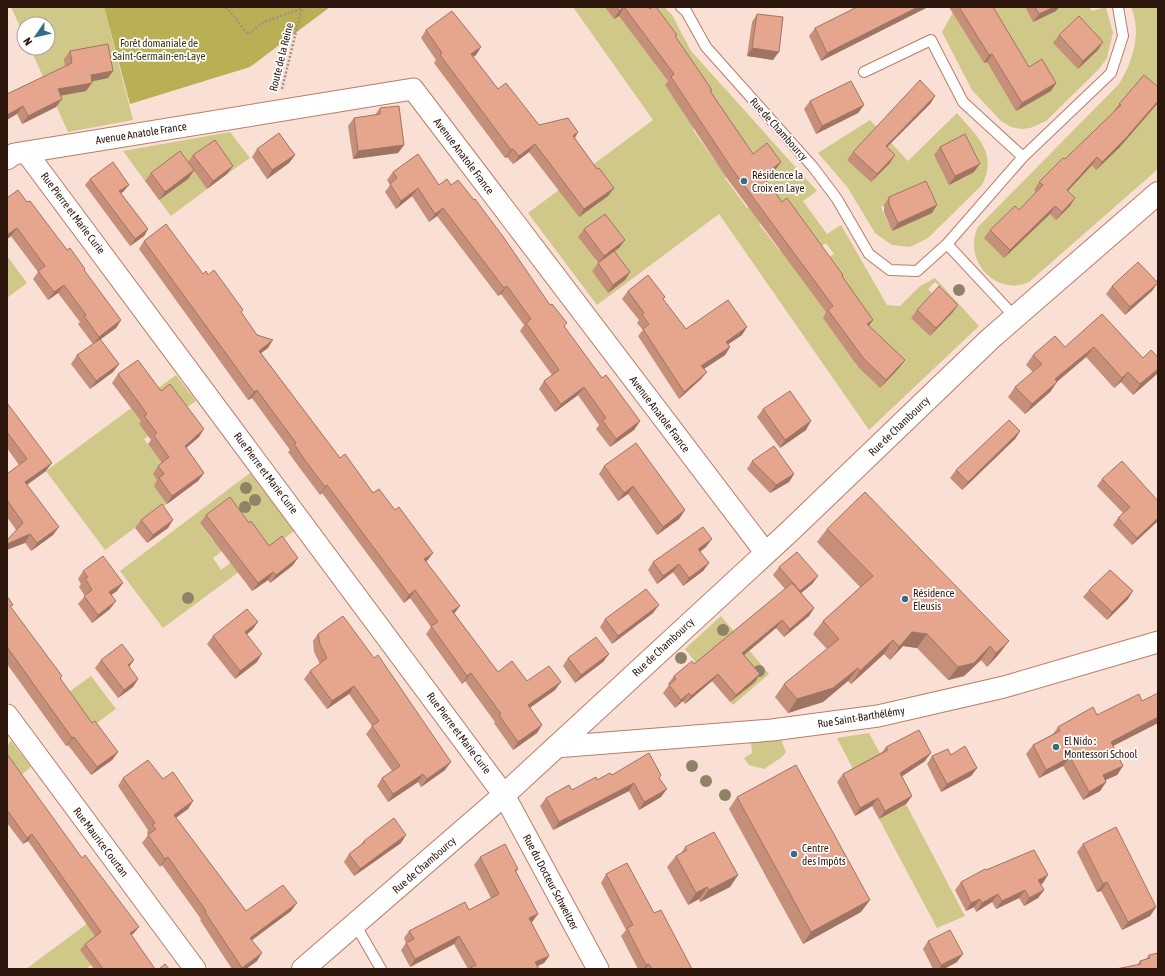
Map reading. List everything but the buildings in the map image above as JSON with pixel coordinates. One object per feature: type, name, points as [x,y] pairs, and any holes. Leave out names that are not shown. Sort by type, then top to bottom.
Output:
[{"type":"street","name":"Avenue Anatole France","points":[[7,158],[14,154],[413,89],[765,552]]},
{"type":"street","name":"Rue Pierre et Marie Curie","points":[[26,152],[504,794]]},
{"type":"street","name":"Rue de Chambourcy","points":[[303,969],[504,794],[1015,317],[1158,193]]},
{"type":"street","name":"Rue Saint-Barthélémy","points":[[555,747],[772,730],[878,716],[1004,687],[1158,642]]},
{"type":"street","name":"Rue Maurice Courtan","points":[[7,715],[195,969]]},
{"type":"street","name":"Rue du Docteur Schweitzer","points":[[504,794],[598,969]]},
{"type":"lane","name":"Rue de Chambourcy","points":[[681,7],[686,11],[706,46],[813,167],[833,194],[869,254],[890,270],[917,271],[947,244],[1023,158],[1111,73],[1123,36],[1118,7]]},
{"type":"lane","points":[[864,72],[932,40],[963,102],[1023,158]]},
{"type":"lane","points":[[947,244],[1015,317]]},
{"type":"lane","points":[[355,924],[380,969]]},
{"type":"path","points":[[226,7],[248,34],[264,22],[301,8]]},
{"type":"path","name":"Route de la Reine","points":[[277,110],[301,8]]},
{"type":"shaded area","points":[[11,7],[104,7],[133,120],[68,132],[34,56],[56,56],[56,16],[16,16],[16,18]]},
{"type":"shaded area","points":[[573,7],[664,7],[672,15],[691,51],[817,191],[803,201],[827,234],[841,225],[887,305],[900,306],[920,286],[935,278],[979,326],[869,430],[719,214],[597,305],[528,213],[653,120]],"holes":[[[715,115],[737,148],[716,162],[693,130]],[[761,151],[757,184],[765,195],[747,208],[725,178]],[[782,207],[802,235],[780,251],[759,224]],[[599,222],[619,248],[598,264],[579,238]],[[826,243],[834,254],[822,262],[793,268]],[[935,282],[947,293],[940,301],[928,289]],[[874,345],[880,388],[855,364]]]},
{"type":"shaded area","points":[[956,7],[1025,7],[1033,22],[1054,7],[1089,7],[1092,11],[1106,7],[1113,33],[1107,58],[1099,69],[1046,121],[1030,128],[1021,129],[1011,127],[1001,121],[972,90],[942,32]]},
{"type":"shaded area","points":[[1131,7],[1158,7],[1158,100],[1134,130],[1158,103],[1158,169],[1029,282],[1017,285],[1005,284],[994,280],[978,263],[974,239],[978,227],[1119,84],[1132,56],[1136,37],[1136,27]]},
{"type":"shaded area","points":[[957,113],[983,146],[988,163],[982,185],[928,238],[910,247],[892,245],[875,233],[848,188],[818,153],[870,120],[908,161]],"holes":[[[921,189],[892,231],[881,207]]]},
{"type":"shaded area","points":[[230,132],[250,158],[227,174],[209,148],[188,163],[207,189],[171,216],[159,200],[188,179],[145,181],[123,151]]},
{"type":"shaded area","points":[[7,256],[27,283],[7,298]]},
{"type":"shaded area","points":[[176,375],[196,401],[180,412],[151,414],[139,424],[148,436],[144,439],[164,465],[172,500],[105,550],[46,471]]},
{"type":"shaded area","points":[[250,473],[294,531],[163,628],[120,571]],"holes":[[[224,505],[240,526],[237,528],[241,533],[246,530],[259,548],[240,561],[237,558],[221,570],[213,558],[229,546],[221,535],[213,541],[200,523]]]},
{"type":"shaded area","points":[[721,616],[769,674],[733,705],[730,702],[738,696],[697,664],[685,649]]},
{"type":"shaded area","points":[[91,676],[116,709],[86,731],[62,697]]},
{"type":"shaded area","points":[[869,733],[895,781],[869,800],[837,738]]},
{"type":"shaded area","points":[[781,740],[786,752],[782,757],[764,769],[749,765],[744,758],[752,753],[751,743]]},
{"type":"shaded area","points":[[11,741],[31,767],[16,779],[7,767],[7,745]]},
{"type":"shaded area","points":[[906,804],[965,916],[937,928],[879,819]]},
{"type":"shaded area","points":[[92,920],[103,933],[91,965],[86,969],[26,969]]},
{"type":"green space","name":"Forêt domaniale de Saint-Germain-en-Laye","points":[[104,7],[330,7],[250,67],[130,104]]},
{"type":"place","name":"Résidence la Croix en Laye","points":[[744,181]]},
{"type":"place","name":"Résidence Eleusis","points":[[905,599]]},
{"type":"place","name":"El Nido : Montessori School","points":[[1056,747]]},
{"type":"place","name":"Centre des Impôts","points":[[794,854]]}]
